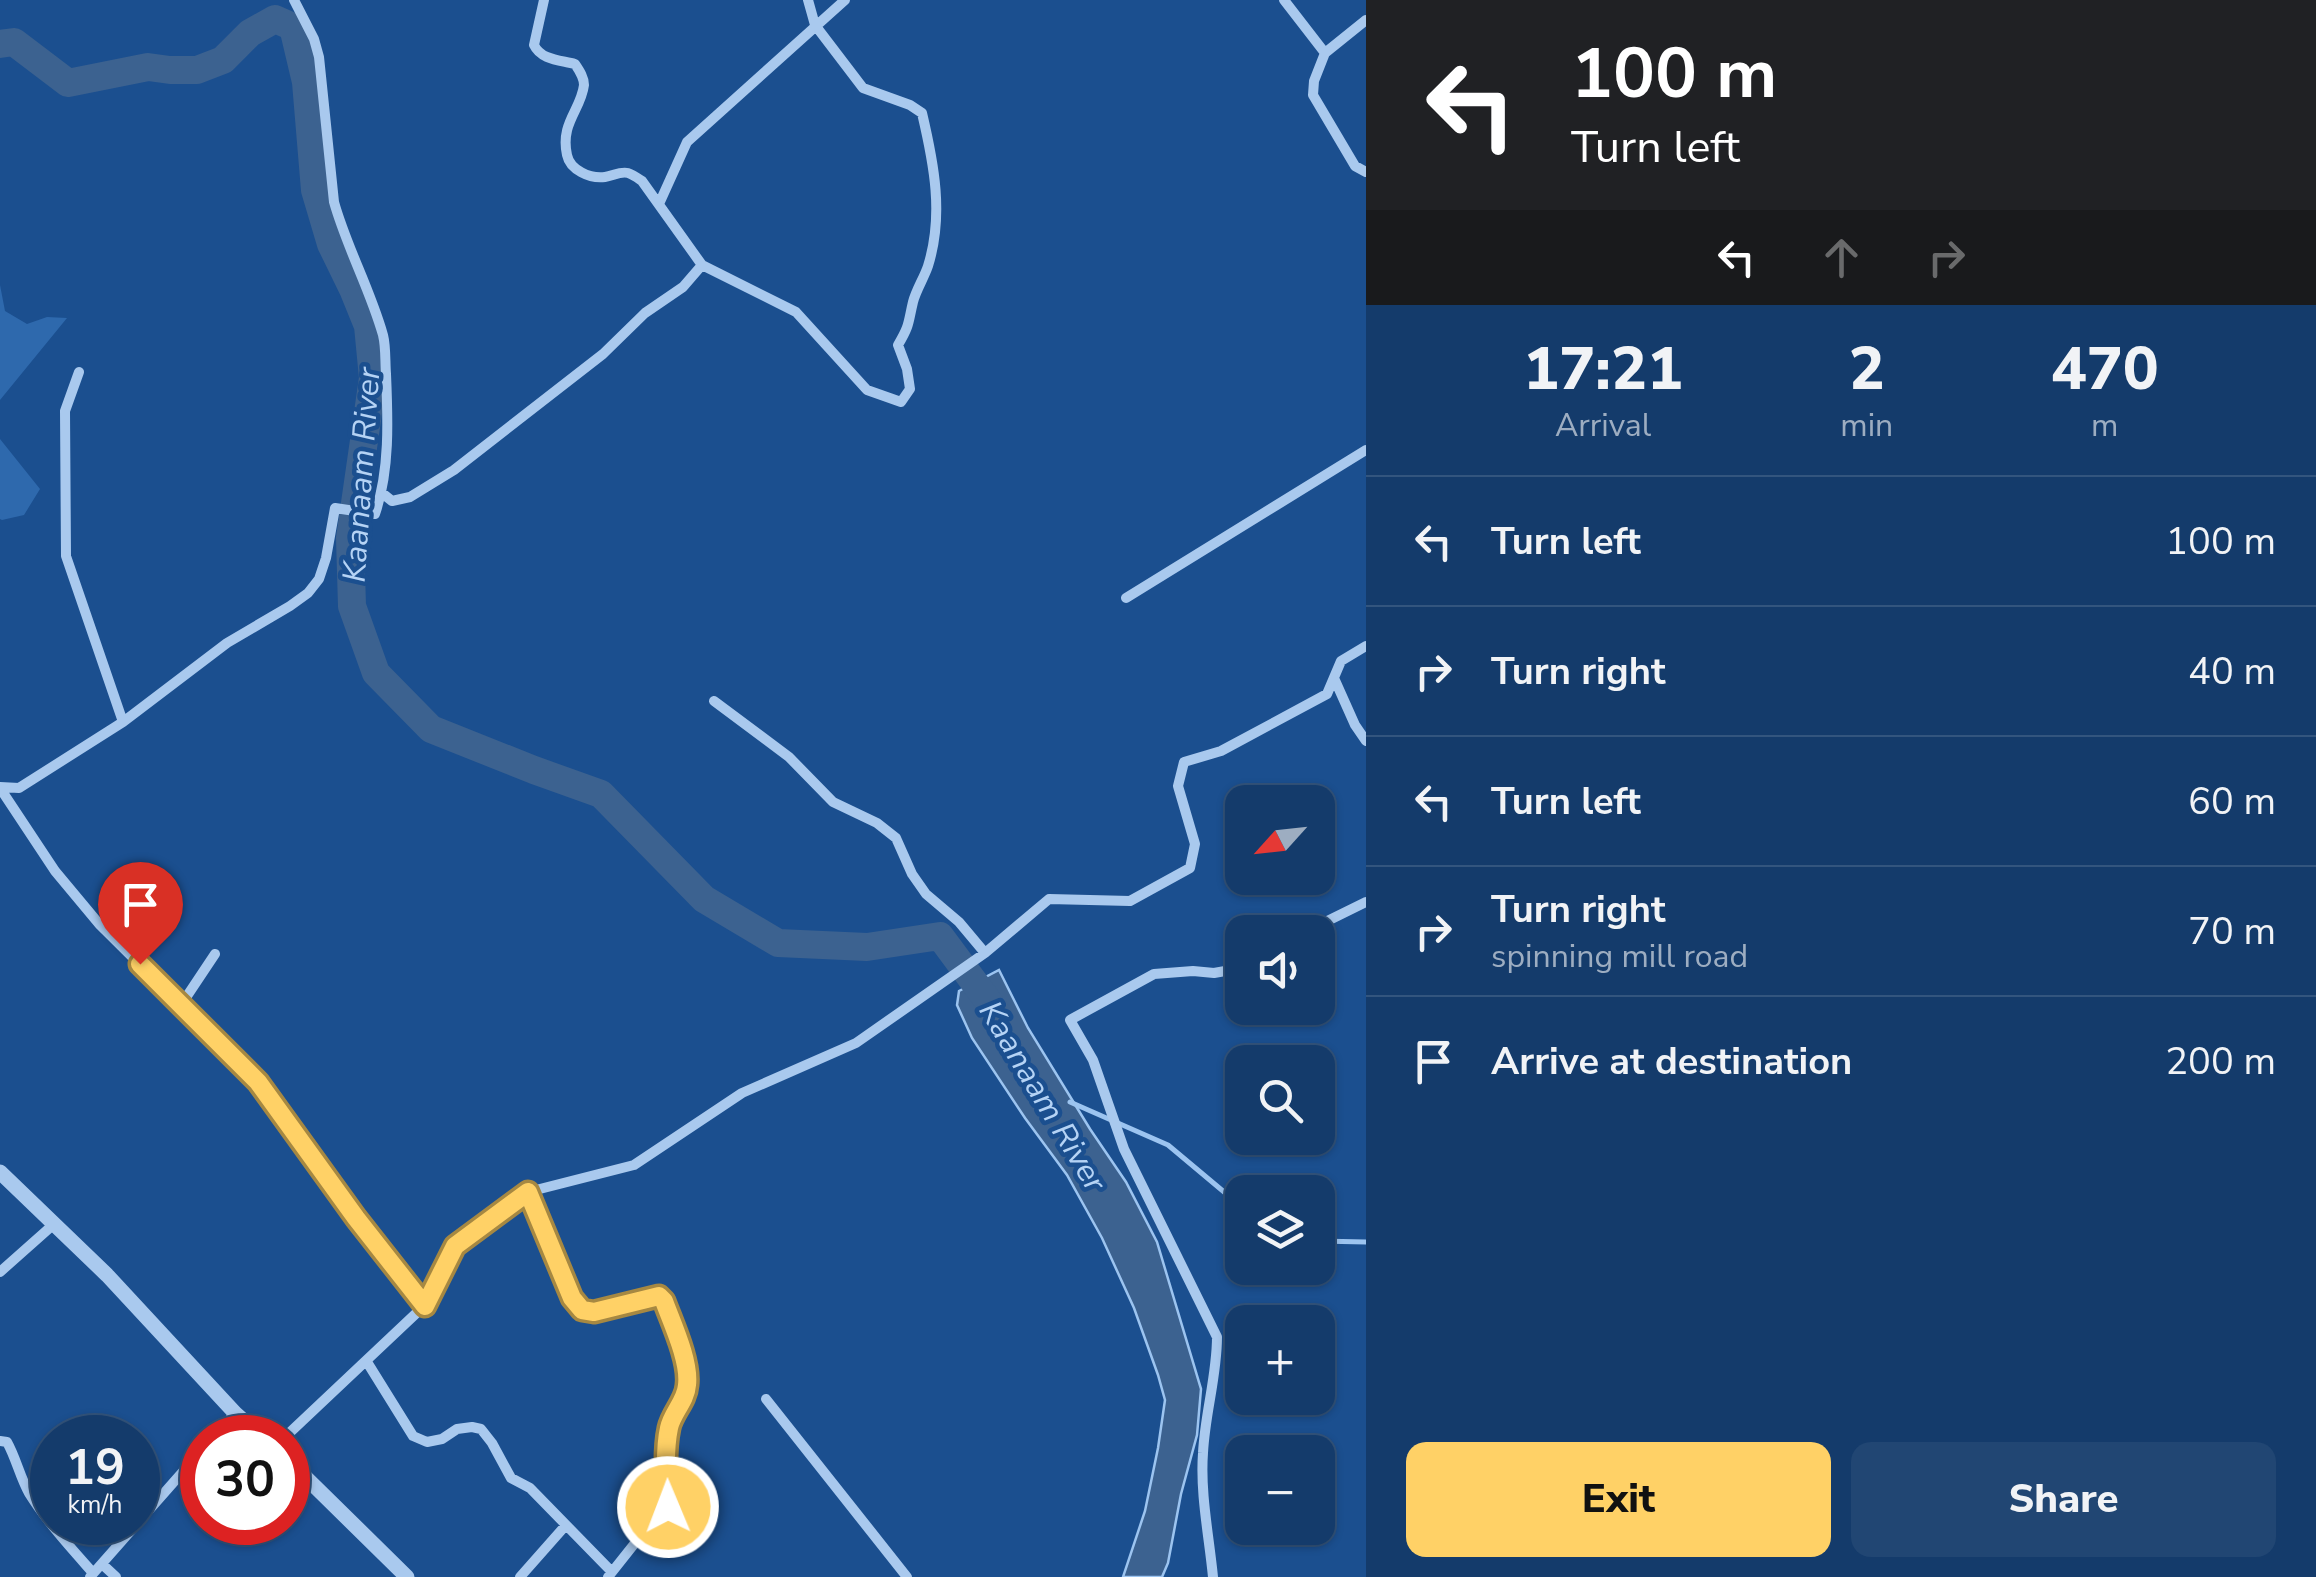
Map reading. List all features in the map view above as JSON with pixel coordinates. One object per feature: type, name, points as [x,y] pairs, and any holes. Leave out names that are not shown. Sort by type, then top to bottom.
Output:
[{"type":"street","points":[[0,788],[18,788],[122,722],[227,643],[308,593],[319,579],[326,558],[335,508],[375,514],[382,492],[388,422],[384,340],[367,286],[340,225],[334,202],[319,57],[314,38],[294,0]]},
{"type":"street","points":[[544,0],[534,45],[537,52],[575,64],[584,85],[566,132],[566,154],[571,165],[584,174],[602,178],[630,173],[642,181],[702,266],[796,312],[867,390],[901,402],[910,390],[898,345],[909,327],[938,214],[922,113],[863,88],[816,25],[808,0]]},
{"type":"street","points":[[659,204],[688,142],[845,0]]},
{"type":"street","points":[[1284,0],[1325,52]]},
{"type":"street","points":[[1366,20],[1325,52],[1313,95],[1355,166],[1366,172]]},
{"type":"street","points":[[382,492],[398,501],[454,470],[603,354],[645,313],[683,287],[702,266]]},
{"type":"street","points":[[79,372],[65,410],[66,556],[122,722]]},
{"type":"street","points":[[1126,598],[1366,450]]},
{"type":"street","points":[[309,1415],[425,1306],[455,1246],[528,1192],[634,1165],[742,1093],[856,1043],[985,953],[1049,899],[1130,901],[1190,868],[1195,844],[1178,786],[1184,762],[1221,751],[1327,694],[1341,661],[1366,646]]},
{"type":"street","points":[[1334,678],[1366,740]]},
{"type":"street","points":[[714,701],[789,757],[833,802],[877,822],[896,838],[926,894],[959,922],[985,953]]},
{"type":"street","points":[[0,788],[54,871],[100,925],[258,1082],[425,1306]]},
{"type":"street","points":[[1335,917],[1366,902]]},
{"type":"street","points":[[181,1005],[214,954]]},
{"type":"street","points":[[1213,1577],[1202,1459],[1217,1362],[1217,1337],[1124,1149],[1093,1060],[1070,1020],[1154,974],[1225,971]]},
{"type":"street","points":[[0,1172],[107,1276],[237,1415]]},
{"type":"street","points":[[367,1362],[413,1436],[427,1442],[442,1439],[457,1429],[481,1429],[511,1478],[530,1488],[610,1574],[668,1507],[669,1425],[687,1389],[688,1375],[659,1296],[594,1312],[582,1310],[572,1298],[528,1192]]},
{"type":"street","points":[[0,1272],[54,1224]]},
{"type":"street","points":[[766,1399],[906,1577]]},
{"type":"street","points":[[0,1441],[7,1442],[28,1490],[62,1538],[95,1571],[116,1577]]},
{"type":"street","points":[[95,1571],[180,1475]]},
{"type":"street","points":[[310,1482],[407,1577]]},
{"type":"street","points":[[520,1577],[566,1525]]},
{"type":"shaded area","points":[[0,285],[5,311],[27,324],[47,317],[67,318],[0,400]]},
{"type":"shaded area","points":[[0,439],[40,489],[24,515],[2,520],[0,519]]},
{"type":"water","points":[[999,970],[1028,1028],[1126,1182],[1157,1242],[1201,1389],[1197,1435],[1162,1577],[1123,1577],[1145,1511],[1165,1400],[1134,1308],[1067,1175],[972,1038],[957,1005],[959,991]]},
{"type":"waterway","name":"Kaanaam River","points":[[0,44],[14,42],[68,83],[148,67],[197,70],[223,60],[250,33],[275,19],[293,27],[306,82],[315,190],[331,244],[368,326],[373,378],[350,538],[352,606],[376,673],[431,729],[601,794],[704,899],[778,943],[867,947],[940,936],[997,1013]]},
{"type":"waterway","points":[[1070,1102],[1168,1145],[1225,1193]]},
{"type":"waterway","points":[[1335,1241],[1366,1242]]},
{"type":"route","points":[[140,964],[258,1082],[425,1306],[455,1246],[528,1192],[572,1298],[582,1310],[594,1312],[659,1296],[664,1301],[688,1375],[687,1389],[669,1425],[668,1507]]}]
